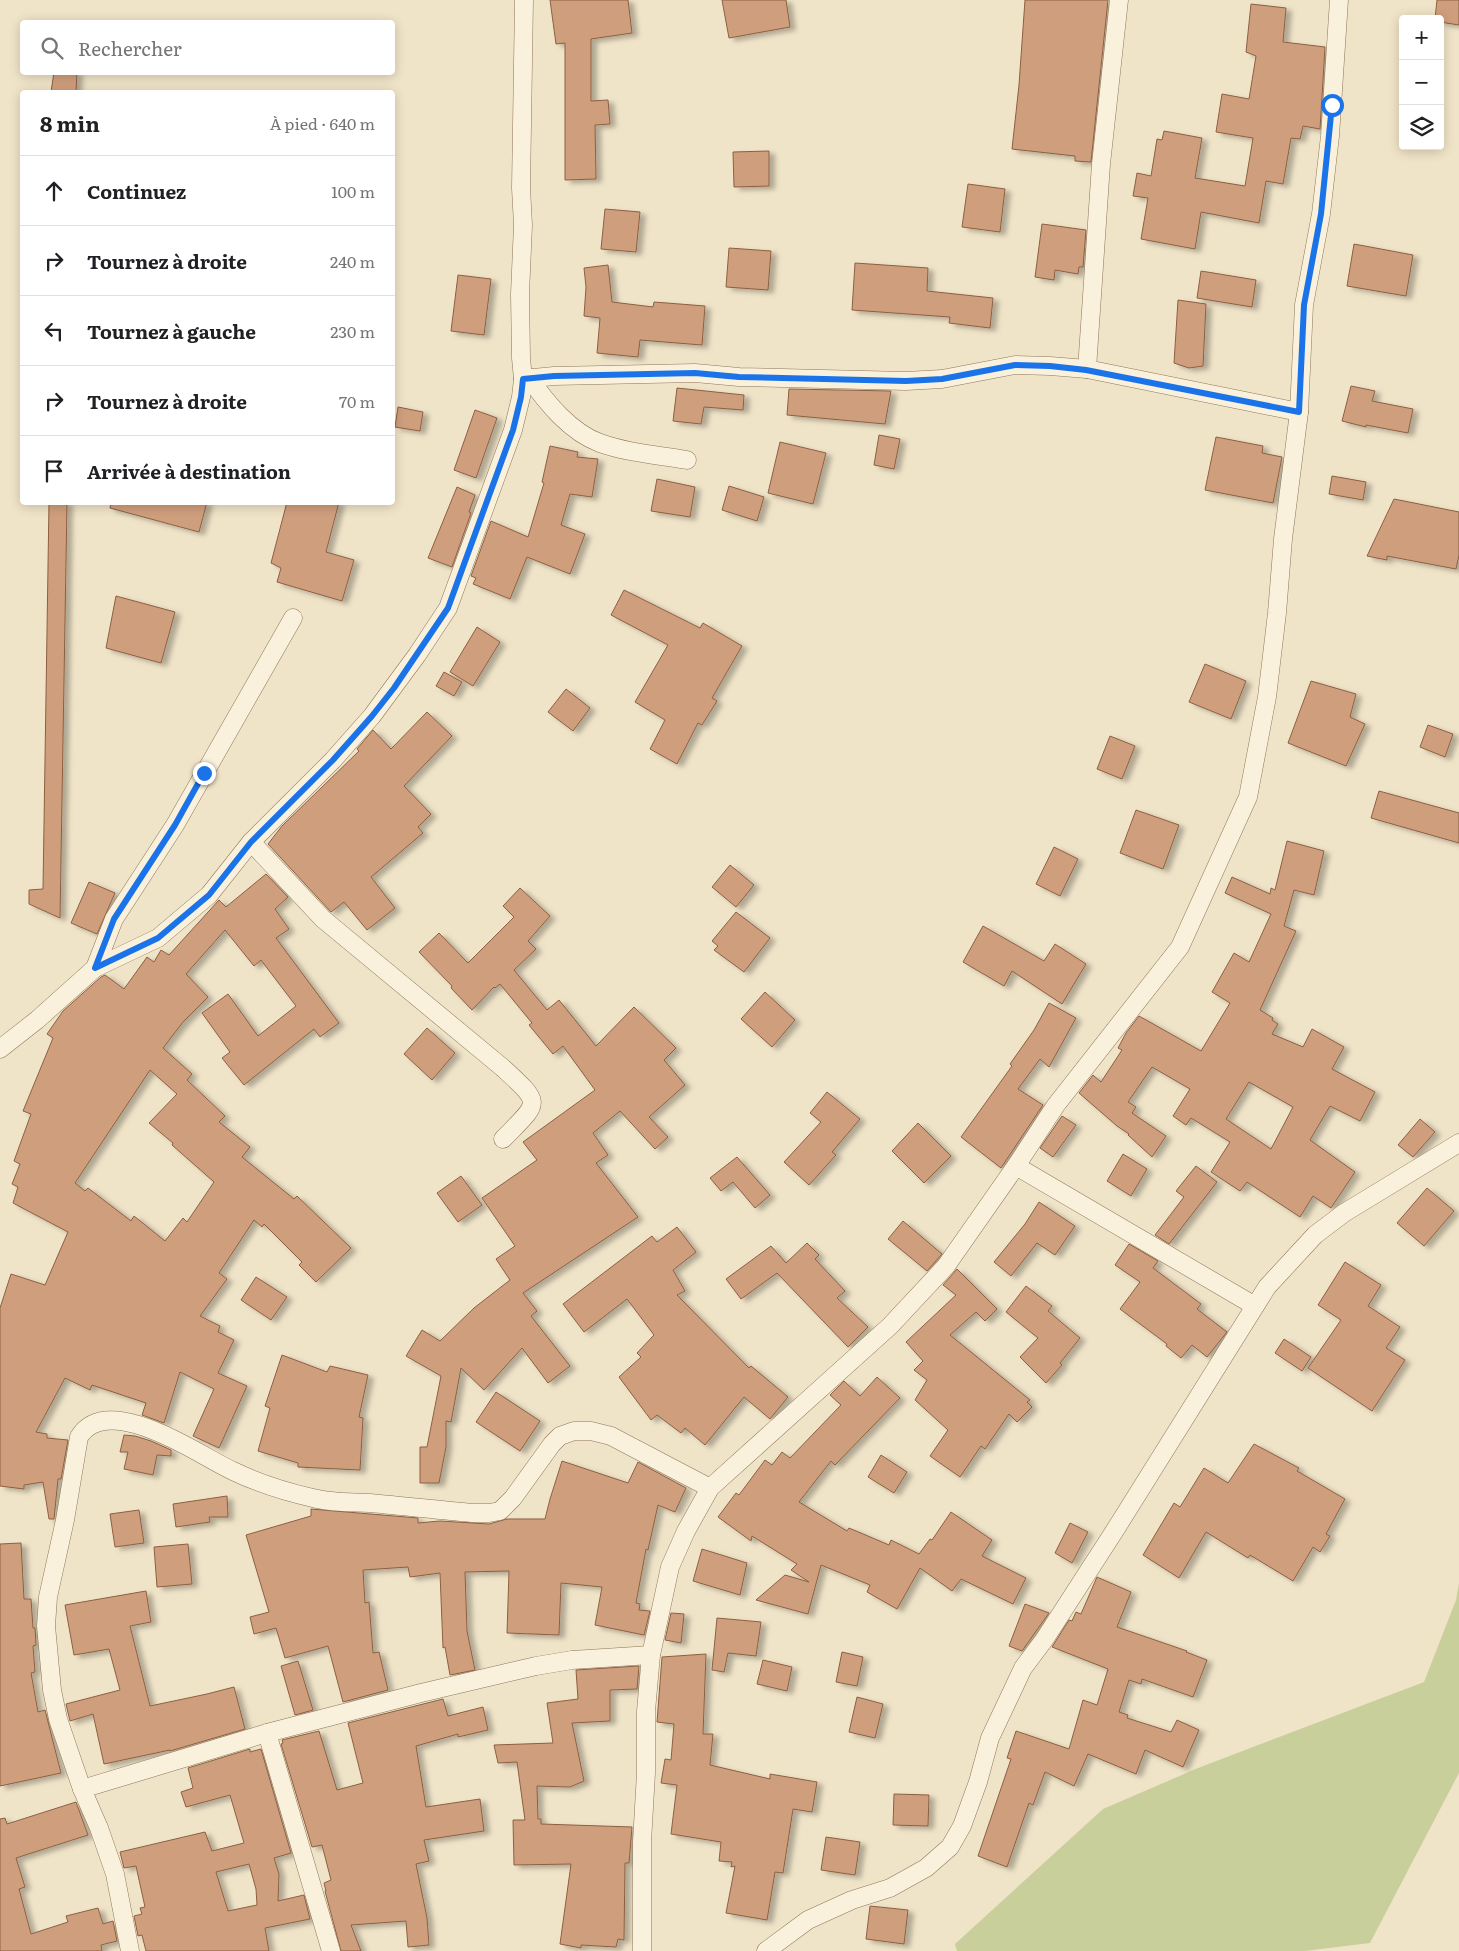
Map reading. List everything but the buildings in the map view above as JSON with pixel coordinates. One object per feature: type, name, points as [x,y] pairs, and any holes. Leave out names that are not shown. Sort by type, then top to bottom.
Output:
[{"type":"street","points":[[1086,370],[1101,164],[1119,0]]},
{"type":"street","points":[[642,1951],[642,1842],[646,1773],[646,1711],[651,1655],[670,1567],[686,1530],[710,1488],[890,1326],[946,1266],[1016,1166],[1056,1104],[1180,946],[1248,796],[1267,697],[1299,412],[1304,305],[1321,214],[1330,136],[1339,0]]},
{"type":"street","points":[[0,1049],[37,1020],[95,968],[158,938],[177,924],[209,895],[251,842],[333,760],[372,716],[417,655],[448,608],[513,430],[526,379],[521,358],[520,294],[523,225],[521,188],[526,1]]},
{"type":"street","points":[[526,379],[695,373],[739,377],[906,381],[942,379],[1015,365],[1050,366],[1086,370],[1299,412]]},
{"type":"street","points":[[526,379],[562,418],[581,433],[598,442],[624,450],[687,460]]},
{"type":"street","points":[[95,968],[114,919],[175,825],[293,618]]},
{"type":"street","points":[[251,842],[323,919],[503,1068],[529,1092],[533,1102],[532,1109],[503,1138]]},
{"type":"street","points":[[766,1951],[808,1920],[852,1900],[890,1888],[926,1868],[950,1847],[966,1817],[990,1738],[1023,1668],[1044,1640],[1122,1519],[1267,1286],[1315,1235],[1344,1213],[1459,1143]]},
{"type":"street","points":[[1016,1166],[1255,1306]]},
{"type":"street","points":[[130,1951],[115,1874],[58,1720],[52,1690],[46,1626],[48,1597],[63,1530],[79,1436],[84,1428],[96,1422],[113,1420],[136,1424],[174,1440],[232,1471],[268,1486],[314,1499],[472,1513],[500,1511],[513,1498],[552,1444],[560,1436],[574,1431],[591,1431],[611,1436],[710,1488]]},
{"type":"street","points":[[82,1789],[267,1733],[421,1693],[536,1666],[572,1660],[651,1655]]},
{"type":"street","points":[[267,1733],[331,1951]]},
{"type":"green space","points":[[1459,1583],[1459,1773],[1370,1943],[1305,1951],[957,1951],[955,1944],[1103,1809],[1198,1768],[1424,1682],[1456,1600]]},
{"type":"route","points":[[204,773],[175,825],[114,919],[95,968],[158,938],[177,924],[209,895],[251,842],[333,760],[394,688],[448,608],[513,430],[521,397],[523,379],[554,376],[695,373],[739,377],[906,381],[942,379],[1015,365],[1050,366],[1086,370],[1299,412],[1304,305],[1321,214],[1332,105]]}]
